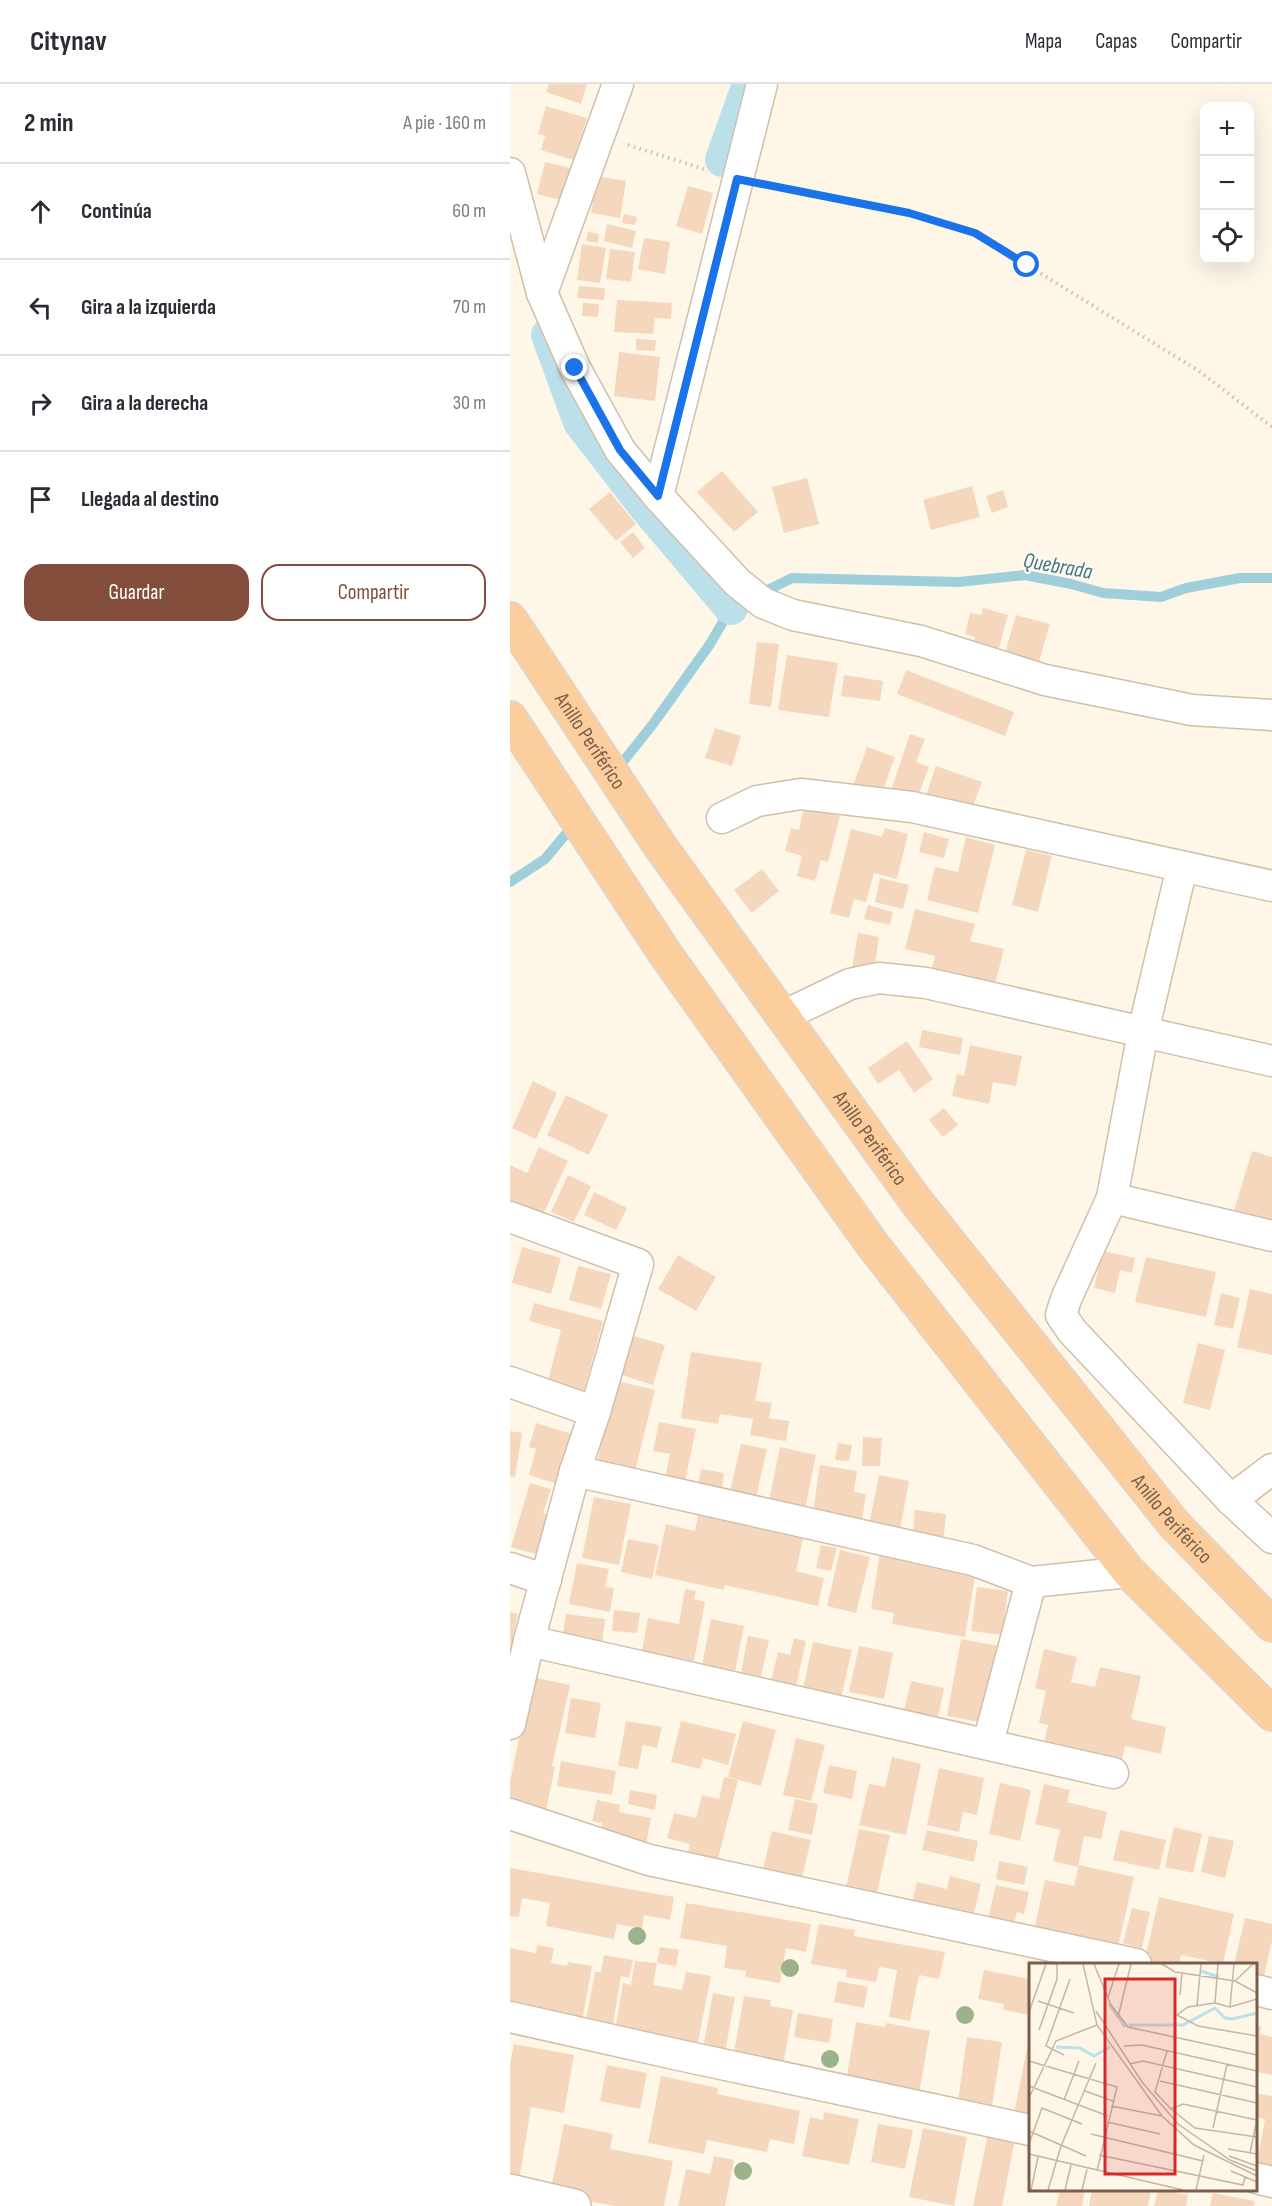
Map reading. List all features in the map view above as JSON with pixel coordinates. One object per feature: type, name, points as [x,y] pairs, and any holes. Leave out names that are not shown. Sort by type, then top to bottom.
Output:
[{"type":"highway","name":"Anillo Periférico","points":[[510,619],[660,846],[916,1201],[1174,1524],[1272,1625]]},
{"type":"highway","points":[[510,718],[666,956],[872,1244],[1129,1572],[1272,1714]]},
{"type":"street","points":[[542,293],[618,84]]},
{"type":"street","points":[[658,496],[762,84]]},
{"type":"street","points":[[510,173],[542,293],[575,368],[620,450],[658,496],[737,582],[763,603],[793,615],[921,640],[1045,680],[1192,710],[1272,715]]},
{"type":"street","points":[[722,818],[757,801],[801,794],[912,807],[1272,886]]},
{"type":"street","points":[[1182,867],[1143,1032],[1112,1198],[1066,1299],[1061,1315],[1072,1331],[1231,1500],[1272,1538]]},
{"type":"street","points":[[783,1016],[850,984],[879,978],[926,983],[1272,1061]]},
{"type":"street","points":[[1112,1198],[1272,1236]]},
{"type":"street","points":[[510,1217],[638,1264],[595,1412],[575,1471],[529,1641],[510,1724]]},
{"type":"street","points":[[510,1382],[595,1412]]},
{"type":"street","points":[[1231,1500],[1272,1469]]},
{"type":"street","points":[[575,1471],[973,1560],[1032,1582],[1129,1572]]},
{"type":"street","points":[[510,1568],[546,1580]]},
{"type":"street","points":[[988,1743],[1032,1582]]},
{"type":"street","points":[[529,1641],[1113,1773]]},
{"type":"street","points":[[510,1814],[649,1860],[1127,1963]]},
{"type":"street","points":[[1257,1990],[1272,1994]]},
{"type":"street","points":[[510,2017],[1029,2130]]},
{"type":"street","points":[[1257,2178],[1272,2182]]},
{"type":"street","points":[[510,2191],[574,2206]]},
{"type":"path","points":[[599,136],[737,179],[909,213],[975,233],[1199,371],[1272,427]]},
{"type":"building","points":[[549,84],[587,84],[581,104],[546,92]]},
{"type":"building","points":[[546,106],[587,118],[573,160],[541,150],[545,136],[538,134]]},
{"type":"building","points":[[545,162],[571,168],[564,201],[537,194]]},
{"type":"building","points":[[597,176],[626,181],[620,218],[591,213]]},
{"type":"building","points":[[688,186],[713,193],[702,234],[676,226]]},
{"type":"building","points":[[624,214],[637,217],[635,225],[622,223]]},
{"type":"building","points":[[607,224],[636,231],[632,248],[604,241]]},
{"type":"building","points":[[588,232],[599,234],[598,243],[586,241]]},
{"type":"building","points":[[644,238],[670,242],[665,274],[638,269]]},
{"type":"building","points":[[582,244],[606,248],[600,283],[577,280]]},
{"type":"building","points":[[610,249],[635,252],[631,282],[606,279]]},
{"type":"building","points":[[579,286],[605,288],[604,300],[577,298]]},
{"type":"building","points":[[617,300],[672,303],[671,319],[655,318],[653,334],[614,332]]},
{"type":"building","points":[[583,303],[599,304],[598,317],[582,316]]},
{"type":"building","points":[[636,339],[656,340],[655,351],[636,350]]},
{"type":"building","points":[[619,352],[660,357],[655,401],[614,396]]},
{"type":"building","points":[[722,471],[758,512],[734,532],[697,492]]},
{"type":"building","points":[[807,478],[819,524],[784,533],[772,487]]},
{"type":"building","points":[[972,486],[980,517],[931,530],[923,500]]},
{"type":"building","points":[[1003,490],[1008,507],[992,513],[986,496]]},
{"type":"building","points":[[610,492],[636,524],[616,541],[589,509]]},
{"type":"building","points":[[633,532],[645,548],[633,558],[620,542]]},
{"type":"building","points":[[983,608],[1008,615],[997,655],[972,648],[975,637],[965,634],[970,613],[981,615]]},
{"type":"building","points":[[1016,615],[1050,624],[1038,665],[1004,656]]},
{"type":"building","points":[[757,642],[779,644],[771,707],[749,704]]},
{"type":"building","points":[[787,655],[838,663],[829,717],[778,710]]},
{"type":"building","points":[[906,670],[1014,712],[1005,736],[897,694]]},
{"type":"building","points":[[844,675],[883,681],[880,701],[841,696]]},
{"type":"building","points":[[715,728],[741,736],[732,766],[705,758]]},
{"type":"building","points":[[910,734],[925,739],[916,762],[929,767],[916,802],[890,793]]},
{"type":"building","points":[[867,747],[895,757],[879,801],[851,791]]},
{"type":"building","points":[[936,766],[982,782],[970,814],[925,798]]},
{"type":"building","points":[[804,807],[840,816],[828,862],[821,860],[815,881],[797,876],[802,856],[785,851],[791,828],[799,830]]},
{"type":"building","points":[[885,828],[908,834],[897,879],[874,873],[866,902],[854,899],[849,918],[830,913],[851,829],[882,837]]},
{"type":"building","points":[[924,832],[949,839],[944,858],[919,852]]},
{"type":"building","points":[[966,837],[995,845],[978,913],[927,900],[935,867],[958,872]]},
{"type":"building","points":[[1026,850],[1052,856],[1038,912],[1012,905]]},
{"type":"building","points":[[762,869],[779,891],[752,913],[734,890]]},
{"type":"building","points":[[880,878],[909,885],[903,909],[875,902]]},
{"type":"building","points":[[868,905],[893,912],[890,925],[864,919]]},
{"type":"building","points":[[915,909],[975,924],[970,941],[1004,949],[992,996],[930,975],[935,956],[905,949]]},
{"type":"building","points":[[858,933],[879,937],[873,978],[851,975]]},
{"type":"building","points":[[922,1030],[963,1038],[960,1055],[919,1047]]},
{"type":"building","points":[[907,1041],[933,1079],[914,1093],[899,1070],[878,1084],[868,1068]]},
{"type":"building","points":[[970,1045],[1022,1056],[1016,1086],[993,1082],[989,1104],[952,1096],[957,1074],[964,1076]]},
{"type":"building","points":[[533,1081],[557,1093],[536,1139],[512,1128]]},
{"type":"building","points":[[566,1095],[608,1115],[589,1155],[547,1135]]},
{"type":"building","points":[[944,1108],[958,1125],[943,1137],[929,1120]]},
{"type":"building","points":[[539,1147],[568,1161],[540,1221],[510,1206],[510,1165],[527,1173]]},
{"type":"building","points":[[1252,1151],[1272,1157],[1272,1225],[1233,1214]]},
{"type":"building","points":[[568,1175],[591,1186],[574,1222],[551,1212]]},
{"type":"building","points":[[594,1192],[627,1208],[616,1230],[584,1215]]},
{"type":"building","points":[[522,1247],[561,1258],[551,1294],[512,1283]]},
{"type":"building","points":[[1102,1251],[1135,1258],[1132,1273],[1120,1270],[1115,1293],[1094,1288]]},
{"type":"building","points":[[678,1255],[716,1277],[696,1311],[658,1289]]},
{"type":"building","points":[[1146,1257],[1216,1272],[1206,1317],[1135,1302]]},
{"type":"building","points":[[578,1266],[611,1274],[601,1309],[569,1300]]},
{"type":"building","points":[[1250,1289],[1272,1294],[1272,1355],[1237,1347]]},
{"type":"building","points":[[1221,1293],[1240,1298],[1233,1329],[1214,1325]]},
{"type":"building","points":[[534,1303],[603,1321],[583,1394],[547,1385],[561,1330],[529,1321]]},
{"type":"building","points":[[627,1334],[665,1345],[653,1385],[615,1373]]},
{"type":"building","points":[[1198,1343],[1225,1350],[1210,1410],[1183,1403]]},
{"type":"building","points":[[691,1352],[762,1363],[755,1401],[772,1403],[769,1418],[789,1421],[786,1441],[750,1435],[753,1419],[720,1414],[718,1424],[681,1418]]},
{"type":"building","points":[[617,1381],[655,1390],[634,1475],[596,1466]]},
{"type":"building","points":[[659,1422],[696,1429],[685,1482],[665,1478],[670,1454],[653,1451]]},
{"type":"building","points":[[536,1423],[572,1434],[557,1484],[529,1475],[536,1449],[529,1447]]},
{"type":"building","points":[[510,1431],[522,1433],[515,1477],[510,1476]]},
{"type":"building","points":[[863,1437],[882,1438],[880,1466],[862,1466]]},
{"type":"building","points":[[838,1443],[852,1445],[849,1461],[835,1460]]},
{"type":"building","points":[[741,1444],[767,1449],[754,1506],[728,1500]]},
{"type":"building","points":[[780,1447],[816,1455],[804,1514],[768,1506]]},
{"type":"building","points":[[820,1465],[857,1471],[854,1492],[866,1494],[861,1527],[812,1519]]},
{"type":"building","points":[[701,1469],[724,1473],[721,1494],[697,1489]]},
{"type":"building","points":[[879,1475],[909,1481],[898,1541],[867,1535]]},
{"type":"building","points":[[530,1483],[551,1489],[543,1513],[553,1516],[542,1556],[511,1547]]},
{"type":"building","points":[[594,1497],[631,1504],[619,1565],[582,1558]]},
{"type":"building","points":[[915,1510],[946,1514],[943,1545],[912,1541]]},
{"type":"building","points":[[698,1515],[803,1539],[796,1571],[824,1578],[818,1606],[725,1585],[724,1590],[655,1575],[666,1524],[695,1531]]},
{"type":"building","points":[[628,1539],[659,1545],[652,1579],[621,1572]]},
{"type":"building","points":[[821,1545],[837,1548],[831,1571],[816,1568]]},
{"type":"building","points":[[840,1550],[870,1557],[856,1613],[827,1606]]},
{"type":"building","points":[[880,1553],[976,1570],[965,1637],[892,1624],[894,1613],[871,1609]]},
{"type":"building","points":[[577,1563],[609,1569],[605,1587],[614,1588],[610,1612],[569,1604]]},
{"type":"building","points":[[977,1587],[1008,1591],[1002,1635],[971,1631]]},
{"type":"building","points":[[685,1589],[696,1591],[694,1599],[705,1602],[694,1661],[642,1651],[648,1618],[679,1624]]},
{"type":"building","points":[[614,1610],[640,1613],[637,1633],[612,1631]]},
{"type":"building","points":[[510,1612],[518,1614],[511,1646],[510,1646]]},
{"type":"building","points":[[566,1614],[605,1619],[602,1644],[562,1639]]},
{"type":"building","points":[[711,1619],[744,1626],[735,1672],[702,1665]]},
{"type":"building","points":[[748,1636],[769,1640],[760,1681],[740,1677]]},
{"type":"building","points":[[794,1638],[806,1641],[796,1686],[771,1681],[778,1652],[790,1655]]},
{"type":"building","points":[[961,1639],[999,1646],[985,1723],[947,1716]]},
{"type":"building","points":[[813,1642],[852,1650],[841,1698],[803,1689]]},
{"type":"building","points":[[859,1646],[893,1653],[884,1699],[849,1692]]},
{"type":"building","points":[[1044,1649],[1077,1657],[1071,1682],[1095,1687],[1100,1667],[1141,1676],[1131,1719],[1166,1727],[1161,1754],[1125,1746],[1122,1760],[1044,1742],[1048,1725],[1039,1723],[1046,1691],[1035,1688]]},
{"type":"building","points":[[532,1677],[570,1685],[552,1766],[555,1767],[541,1834],[510,1827],[510,1782]]},
{"type":"building","points":[[911,1681],[944,1688],[938,1718],[904,1711]]},
{"type":"building","points":[[571,1698],[601,1703],[595,1738],[565,1733]]},
{"type":"building","points":[[626,1721],[662,1727],[657,1748],[643,1745],[638,1769],[618,1766]]},
{"type":"building","points":[[681,1721],[736,1734],[728,1765],[703,1758],[700,1769],[671,1762]]},
{"type":"building","points":[[743,1721],[776,1730],[761,1786],[728,1777]]},
{"type":"building","points":[[796,1738],[825,1745],[811,1801],[783,1795]]},
{"type":"building","points":[[892,1757],[921,1764],[906,1835],[859,1825],[869,1784],[885,1787]]},
{"type":"building","points":[[561,1761],[616,1771],[612,1795],[557,1786]]},
{"type":"building","points":[[829,1765],[857,1771],[852,1799],[823,1793]]},
{"type":"building","points":[[939,1768],[984,1778],[977,1815],[963,1812],[959,1832],[927,1825]]},
{"type":"building","points":[[724,1777],[738,1780],[718,1859],[688,1852],[690,1844],[667,1838],[674,1813],[696,1818],[702,1795],[719,1799]]},
{"type":"building","points":[[1000,1783],[1031,1790],[1020,1841],[989,1834]]},
{"type":"building","points":[[1044,1784],[1070,1790],[1067,1802],[1107,1812],[1101,1839],[1084,1836],[1078,1867],[1053,1861],[1060,1830],[1035,1824]]},
{"type":"building","points":[[630,1790],[657,1795],[655,1810],[628,1804]]},
{"type":"building","points":[[795,1799],[818,1804],[812,1835],[788,1830]]},
{"type":"building","points":[[597,1800],[620,1805],[619,1812],[651,1818],[645,1851],[598,1842],[602,1823],[592,1821]]},
{"type":"building","points":[[1174,1827],[1202,1834],[1193,1873],[1165,1867]]},
{"type":"building","points":[[859,1829],[890,1835],[875,1902],[844,1896]]},
{"type":"building","points":[[927,1830],[978,1841],[974,1862],[922,1850]]},
{"type":"building","points":[[1120,1830],[1166,1840],[1159,1870],[1113,1860]]},
{"type":"building","points":[[772,1831],[811,1840],[802,1878],[763,1869]]},
{"type":"building","points":[[1209,1836],[1234,1841],[1225,1878],[1201,1872]]},
{"type":"building","points":[[999,1861],[1028,1867],[1024,1885],[996,1879]]},
{"type":"building","points":[[1079,1865],[1134,1877],[1117,1951],[1034,1931],[1045,1880],[1074,1886]]},
{"type":"building","points":[[510,1868],[674,1897],[670,1920],[644,1915],[642,1929],[617,1924],[614,1939],[546,1926],[550,1903],[522,1898],[519,1917],[510,1916]]},
{"type":"building","points":[[950,1876],[981,1884],[971,1925],[910,1911],[917,1882],[947,1889]]},
{"type":"building","points":[[996,1885],[1029,1892],[1024,1914],[1017,1912],[1012,1932],[986,1926]]},
{"type":"building","points":[[1159,1897],[1234,1914],[1223,1963],[1181,1955],[1179,1963],[1144,1963]]},
{"type":"building","points":[[686,1903],[811,1924],[806,1952],[786,1948],[780,1983],[745,1977],[746,1971],[724,1968],[727,1946],[680,1938]]},
{"type":"building","points":[[1132,1908],[1150,1912],[1142,1948],[1123,1943]]},
{"type":"building","points":[[1245,1918],[1272,1924],[1272,1941],[1262,1984],[1257,1982],[1257,1963],[1234,1963]]},
{"type":"building","points":[[819,1924],[855,1930],[854,1936],[945,1952],[939,1979],[919,1975],[910,2021],[889,2017],[897,1970],[879,1967],[876,1982],[846,1977],[847,1970],[811,1964]]},
{"type":"building","points":[[537,1945],[554,1948],[551,1963],[567,1966],[568,1962],[592,1966],[582,2022],[510,2009],[510,1948],[536,1953]]},
{"type":"building","points":[[660,1947],[679,1950],[676,1966],[657,1963]]},
{"type":"building","points":[[604,1955],[633,1960],[629,1978],[621,1976],[612,2030],[585,2025],[595,1972],[601,1972]]},
{"type":"building","points":[[635,1961],[657,1963],[653,1985],[682,1990],[686,1972],[711,1976],[697,2047],[644,2038],[645,2030],[616,2025],[623,1983],[631,1985]]},
{"type":"building","points":[[984,1970],[1029,1979],[1029,2015],[1003,2010],[1004,2004],[978,1999]]},
{"type":"building","points":[[838,1981],[868,1987],[864,2008],[834,2002]]},
{"type":"building","points":[[713,1993],[735,1997],[725,2053],[703,2049]]},
{"type":"building","points":[[744,1996],[771,2000],[770,2006],[793,2010],[783,2066],[733,2058]]},
{"type":"building","points":[[798,2013],[833,2019],[829,2043],[794,2037]]},
{"type":"building","points":[[856,2022],[885,2027],[886,2023],[930,2031],[919,2094],[846,2081]]},
{"type":"building","points":[[1257,2026],[1261,2027],[1260,2034],[1272,2037],[1272,2075],[1257,2072]]},
{"type":"building","points":[[967,2037],[1002,2042],[991,2113],[957,2108]]},
{"type":"building","points":[[1029,2038],[1029,2122],[1013,2119]]},
{"type":"building","points":[[514,2044],[574,2055],[564,2113],[531,2107],[519,2181],[510,2179],[510,2064]]},
{"type":"building","points":[[607,2065],[647,2073],[640,2109],[600,2101]]},
{"type":"building","points":[[661,2076],[718,2088],[717,2094],[800,2111],[794,2144],[770,2139],[767,2152],[707,2140],[704,2154],[648,2143]]},
{"type":"building","points":[[1257,2093],[1272,2096],[1272,2173],[1257,2169],[1265,2119],[1257,2117]]},
{"type":"building","points":[[824,2112],[859,2119],[849,2165],[802,2156],[810,2117],[823,2120]]},
{"type":"building","points":[[564,2124],[613,2134],[610,2149],[673,2161],[664,2206],[615,2206],[550,2194]]},
{"type":"building","points":[[878,2124],[913,2130],[905,2169],[871,2162]]},
{"type":"building","points":[[923,2128],[967,2137],[954,2206],[909,2197]]},
{"type":"building","points":[[988,2134],[1015,2139],[1002,2206],[973,2206]]},
{"type":"building","points":[[714,2156],[734,2160],[725,2206],[678,2206],[686,2169],[710,2174]]},
{"type":"building","points":[[1060,2191],[1085,2191],[1082,2206],[1056,2206]]},
{"type":"building","points":[[1092,2191],[1151,2191],[1148,2206],[1089,2206]]},
{"type":"building","points":[[1158,2191],[1188,2195],[1186,2206],[1154,2206]]},
{"type":"building","points":[[1213,2193],[1255,2201],[1254,2206],[1210,2206]]},
{"type":"waterway","points":[[722,160],[749,84]]},
{"type":"waterway","points":[[548,335],[580,422],[644,505],[731,608]]},
{"type":"waterway","name":"Quebrada","points":[[766,591],[792,578],[959,582],[1025,575],[1103,593],[1161,597],[1186,588],[1240,578],[1272,578]]},
{"type":"waterway","name":"Quebrada","points":[[622,763],[710,644],[731,608],[743,602]]},
{"type":"waterway","name":"Quebrada","points":[[510,882],[545,859],[570,829]]},
{"type":"route","points":[[575,368],[620,450],[658,496],[737,179],[909,213],[975,233],[1027,265]]}]
